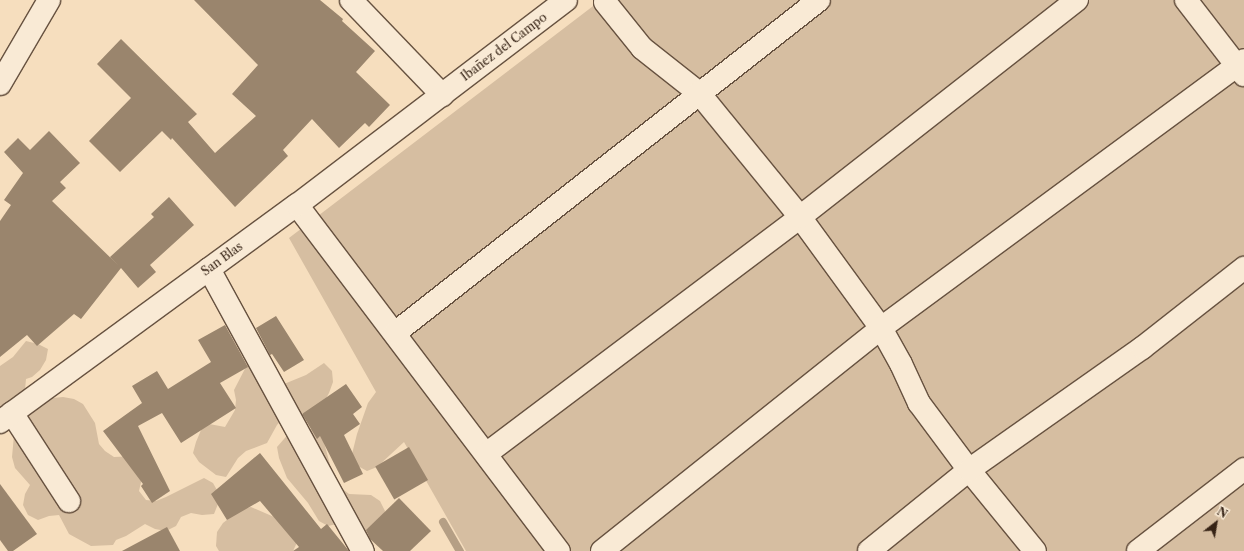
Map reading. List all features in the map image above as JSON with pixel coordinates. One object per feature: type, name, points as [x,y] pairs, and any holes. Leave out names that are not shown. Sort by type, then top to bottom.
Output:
[{"type":"street","points":[[3,73],[49,0]]},
{"type":"street","points":[[350,0],[442,95]]},
{"type":"street","name":"Ibañez del Campo","points":[[442,95],[566,0]]},
{"type":"street","points":[[395,333],[820,0]]},
{"type":"street","points":[[486,454],[800,217],[1077,0]]},
{"type":"street","points":[[602,551],[881,328],[1242,67],[1186,0]]},
{"type":"street","points":[[605,2],[642,48],[700,94],[800,217],[881,328],[901,364],[919,402],[969,470],[1035,551]]},
{"type":"street","name":"San Blas","points":[[6,418],[297,205],[442,95]]},
{"type":"street","points":[[297,205],[559,551]]},
{"type":"street","points":[[869,551],[969,470],[1142,348],[1244,268]]},
{"type":"street","points":[[209,269],[363,551]]},
{"type":"street","points":[[6,418],[69,501]]},
{"type":"street","points":[[1138,551],[1244,469]]},
{"type":"shaded area","points":[[601,0],[1244,0],[1244,551],[466,551],[404,442],[377,467],[367,471],[356,465],[352,454],[357,434],[368,403],[376,392],[289,238]]},
{"type":"shaded area","points":[[26,341],[38,344],[48,349],[46,360],[40,370],[32,377],[26,379],[25,390],[12,409],[0,407],[0,366],[13,357]]},
{"type":"shaded area","points":[[249,361],[284,384],[306,375],[324,363],[332,371],[333,382],[324,402],[306,413],[285,416],[277,425],[267,443],[246,451],[238,458],[226,477],[216,475],[199,462],[193,453],[196,442],[204,423],[225,427],[235,410],[236,400],[234,390]]},
{"type":"shaded area","points":[[63,397],[74,399],[83,404],[95,423],[99,444],[105,451],[114,457],[136,456],[146,461],[139,491],[146,500],[156,501],[204,478],[213,483],[218,492],[218,504],[214,514],[202,515],[191,513],[181,517],[176,526],[166,531],[155,529],[145,524],[126,536],[116,540],[113,545],[91,546],[69,534],[59,515],[49,516],[38,520],[28,515],[23,505],[25,494],[30,485],[15,468],[12,457],[14,435],[25,417],[53,398]]},
{"type":"shaded area","points":[[313,429],[322,435],[335,483],[349,494],[371,495],[380,501],[385,511],[382,522],[376,530],[367,533],[350,521],[328,526],[319,521],[308,503],[287,478],[279,458],[277,447],[291,431]]},
{"type":"shaded area","points":[[251,507],[288,523],[301,534],[293,551],[219,551],[216,546],[217,532],[223,523],[241,509]]},
{"type":"building","points":[[194,0],[320,0],[343,19],[342,21],[375,51],[356,72],[390,105],[369,127],[365,123],[339,148],[312,119],[283,150],[288,156],[235,207],[172,138],[171,140],[162,131],[120,172],[89,141],[131,98],[97,64],[121,39],[197,114],[188,122],[215,153],[256,116],[232,94],[258,65]]},
{"type":"building","points":[[49,131],[80,163],[60,182],[66,188],[52,201],[119,266],[110,257],[154,217],[151,214],[169,197],[194,225],[150,265],[156,272],[138,288],[121,268],[81,319],[74,314],[37,346],[27,335],[0,357],[0,221],[11,205],[4,200],[23,173],[4,152],[18,138],[30,150]]},
{"type":"building","points":[[276,316],[304,360],[284,372],[272,354],[270,355],[256,328]]},
{"type":"building","points":[[225,325],[248,367],[220,383],[236,408],[181,443],[162,413],[138,426],[170,491],[152,503],[141,486],[143,484],[103,431],[142,403],[132,386],[157,371],[168,389],[211,362],[198,340]]},
{"type":"building","points":[[346,384],[362,407],[353,414],[360,424],[344,435],[363,474],[344,483],[320,436],[317,439],[302,414]]},
{"type":"building","points":[[409,447],[428,480],[394,499],[375,467]]},
{"type":"building","points":[[260,453],[321,529],[327,524],[349,551],[293,551],[299,547],[260,501],[227,520],[211,494]]},
{"type":"building","points":[[0,484],[37,534],[13,551],[8,551],[0,540]]},
{"type":"building","points":[[399,498],[431,531],[410,551],[383,551],[370,539],[366,530]]},
{"type":"building","points":[[167,527],[180,551],[122,551]]},
{"type":"waterway","points":[[443,522],[460,551]]}]
